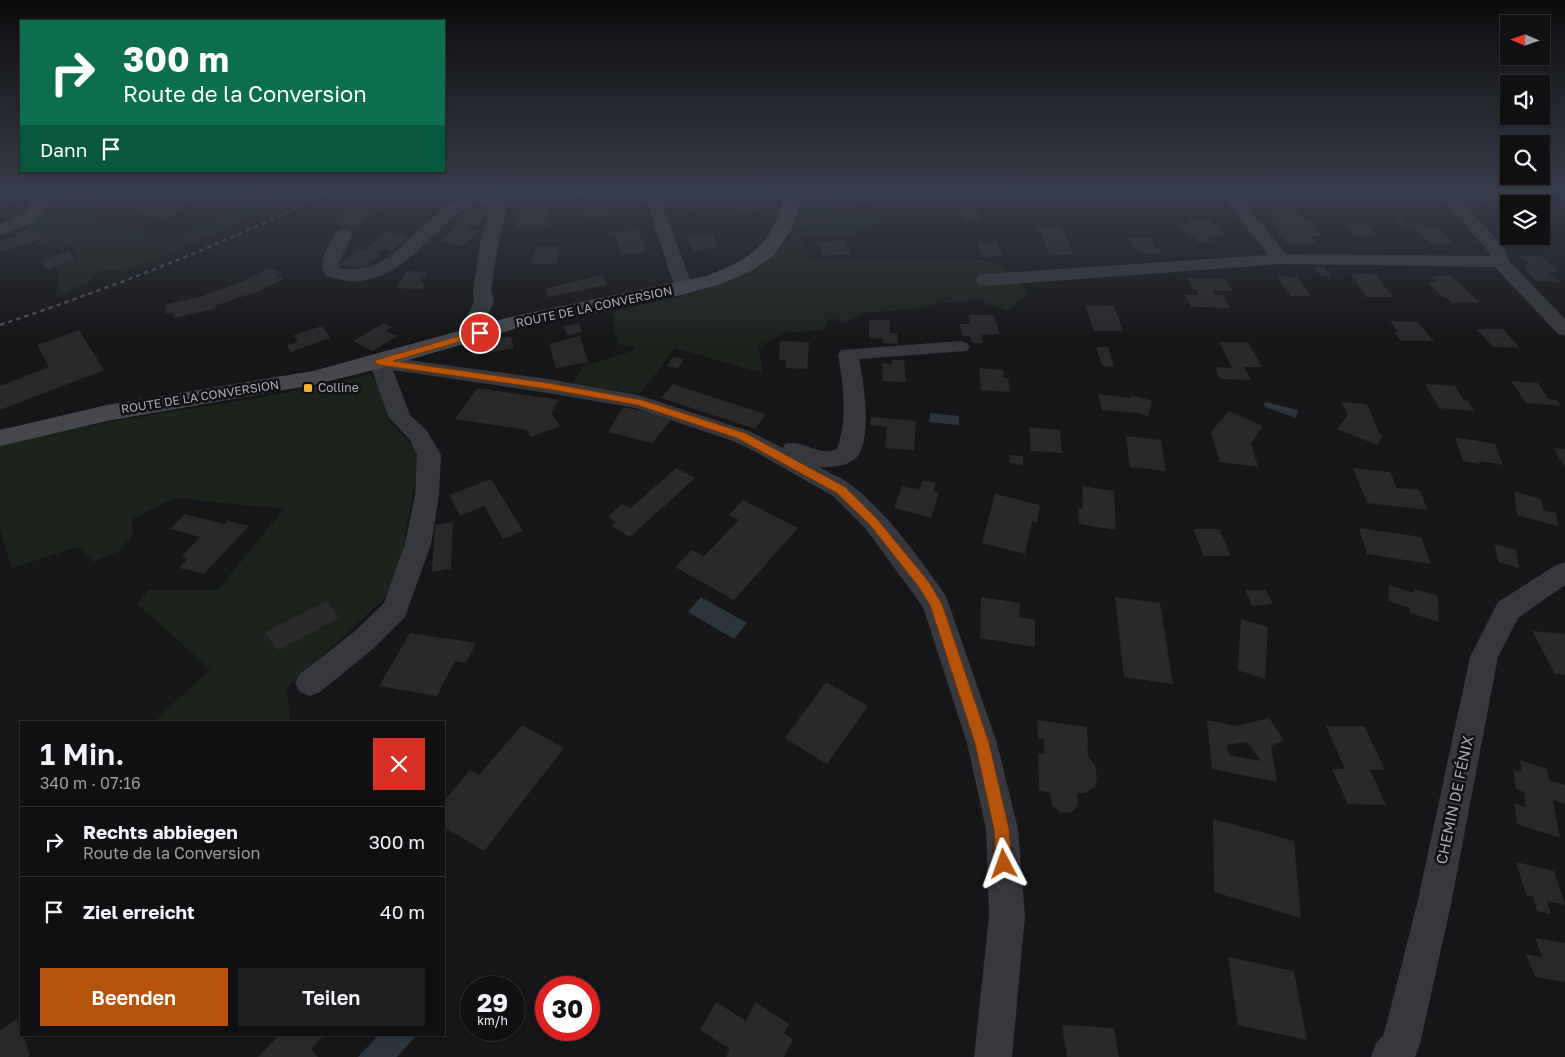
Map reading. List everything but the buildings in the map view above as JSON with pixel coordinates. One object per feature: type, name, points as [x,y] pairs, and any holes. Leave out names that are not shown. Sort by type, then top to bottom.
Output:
[{"type":"main road","name":"ROUTE DE LA CONVERSION","points":[[0,438],[119,410],[301,380],[379,362],[534,317],[686,288],[736,270],[757,258],[776,241]]},
{"type":"street","points":[[340,241],[330,263],[332,272],[350,276],[379,270],[396,260],[417,241]]},
{"type":"street","points":[[480,333],[476,318],[484,302],[482,290],[490,241]]},
{"type":"street","points":[[668,241],[680,277],[686,288]]},
{"type":"street","points":[[1267,241],[1281,259]]},
{"type":"street","points":[[1489,241],[1498,251],[1500,262],[1565,330]]},
{"type":"street","points":[[985,280],[1281,259],[1500,262]]},
{"type":"street","points":[[760,445],[776,442],[818,461],[835,459],[847,454],[851,445],[854,420],[854,395],[848,354],[960,347]]},
{"type":"street","points":[[310,683],[364,640],[395,609],[418,544],[427,495],[429,455],[418,436],[400,418],[379,362],[548,386],[638,402],[741,436],[760,445],[841,490],[874,522],[905,560],[936,604],[982,743],[1002,829],[1007,916],[993,1057]]},
{"type":"street","name":"CHEMIN DE FÉNIX","points":[[1390,1057],[1401,1044],[1434,904],[1484,657],[1508,610],[1565,572]]},
{"type":"shaded area","points":[[40,241],[197,241],[157,259],[121,271],[99,269],[93,280],[60,295],[57,268],[78,259],[71,246],[57,248],[36,246]]},
{"type":"shaded area","points":[[805,241],[809,261],[983,260],[1000,264],[1029,292],[1008,311],[977,300],[932,304],[923,308],[864,313],[843,323],[833,319],[829,320],[822,331],[787,332],[759,347],[762,373],[675,348],[640,394],[573,383],[582,367],[632,351],[636,347],[617,344],[612,311],[681,296],[731,280],[753,270],[772,257],[786,242]]},
{"type":"shaded area","points":[[371,374],[382,392],[389,421],[415,448],[418,463],[401,562],[387,596],[287,688],[290,721],[155,721],[210,669],[137,604],[149,590],[218,590],[284,509],[175,498],[132,519],[133,535],[119,551],[94,562],[78,547],[12,568],[0,530],[0,446],[92,425],[325,385]]},
{"type":"shaded area","points":[[1266,402],[1298,410],[1296,418],[1265,407],[1263,404]]},
{"type":"shaded area","points":[[930,413],[959,416],[959,425],[929,422]]},
{"type":"shaded area","points":[[701,597],[747,623],[734,639],[688,612]]},
{"type":"shaded area","points":[[378,1036],[416,1036],[397,1057],[358,1057]]},
{"type":"railway","points":[[0,325],[84,296],[222,241]]},
{"type":"place","name":"Colline","points":[[308,388]]},
{"type":"route","points":[[480,333],[379,362],[548,386],[638,402],[741,436],[760,445],[841,490],[874,522],[905,560],[936,604],[982,743],[1002,829],[1004,864]]}]
